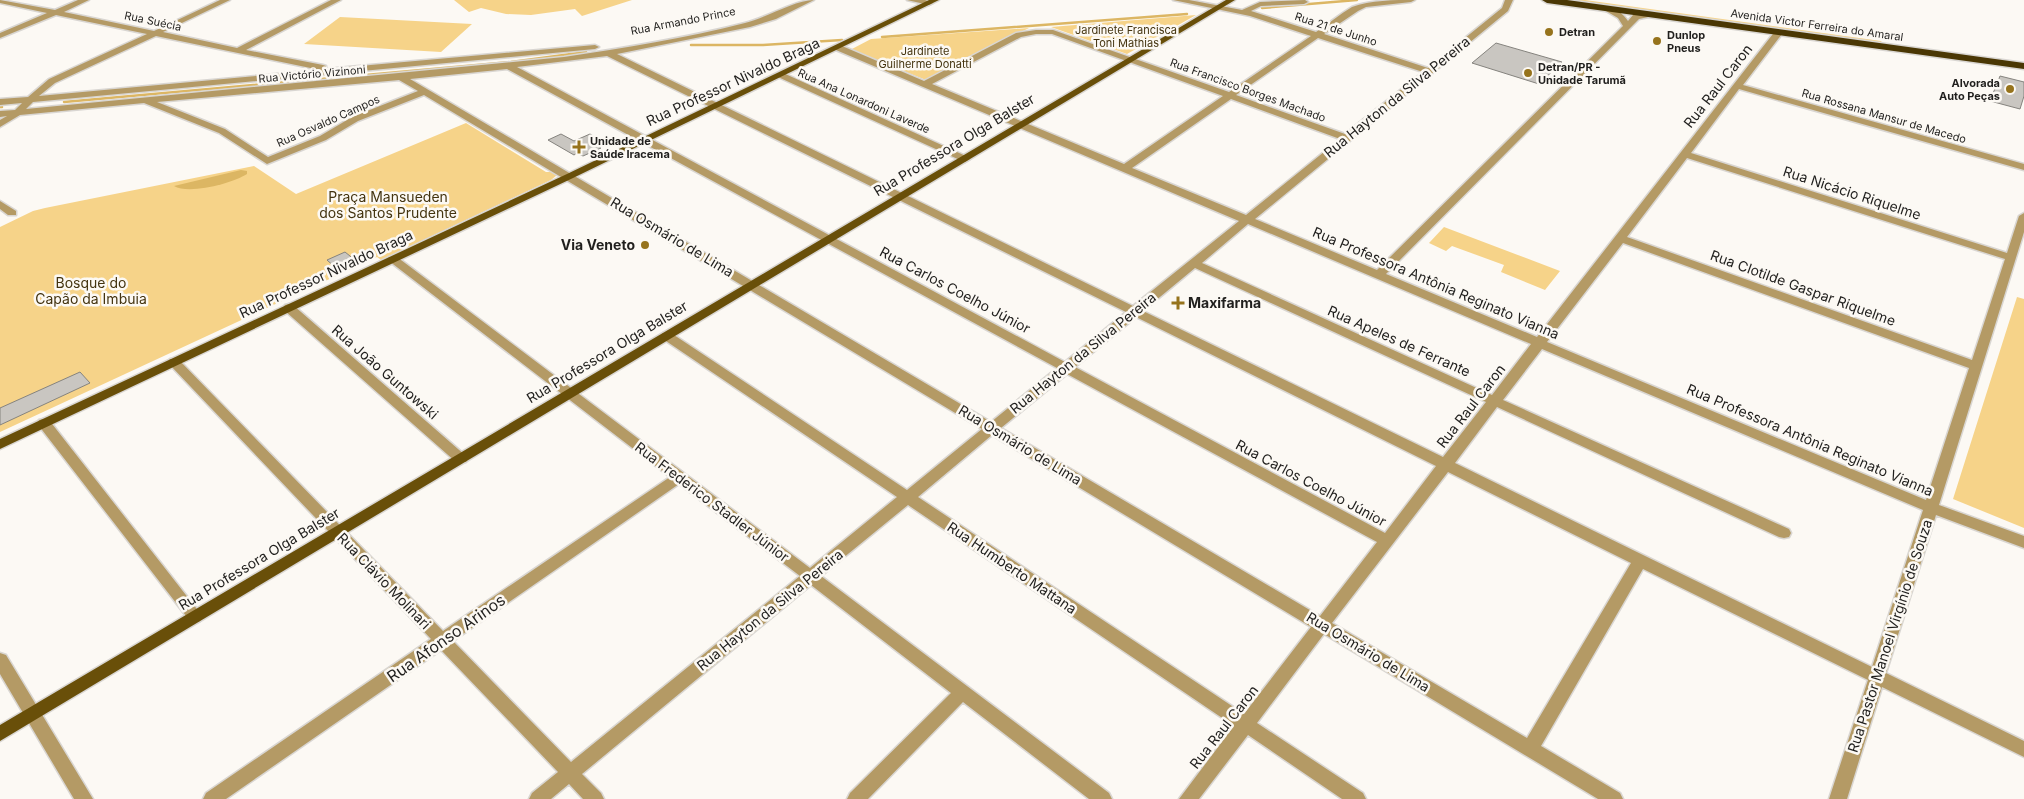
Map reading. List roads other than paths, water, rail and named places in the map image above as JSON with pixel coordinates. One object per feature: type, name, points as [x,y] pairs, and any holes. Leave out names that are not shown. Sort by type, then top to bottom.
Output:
[{"type":"highway","name":"Avenida Victor Ferreira do Amaral","points":[[1547,0],[2024,66]]},
{"type":"highway","name":"Avenida Victor Ferreira do Amaral","points":[[1615,0],[2024,57]]},
{"type":"main road","name":"Rua Professora Olga Balster","points":[[0,734],[1230,0]]},
{"type":"main road","name":"Rua Professor Nivaldo Braga","points":[[0,444],[781,76],[932,2]]},
{"type":"street","points":[[0,36],[85,0]]},
{"type":"street","points":[[0,124],[18,112],[41,88],[58,77],[226,0]]},
{"type":"street","points":[[237,51],[337,0]]},
{"type":"street","points":[[911,0],[932,2]]},
{"type":"street","name":"Rua 21 de Junho","points":[[1177,0],[1242,12],[1429,71]]},
{"type":"street","points":[[1125,168],[1355,9],[1366,5],[1411,0]]},
{"type":"street","name":"Rua Hayton da Silva Pereira","points":[[538,799],[1429,71],[1504,9],[1509,0]]},
{"type":"street","name":"Rua Suécia","points":[[0,1],[340,71]]},
{"type":"street","name":"Rua Armando Prince","points":[[595,47],[644,41],[729,25],[806,2]]},
{"type":"street","name":"Rua Armando Prince","points":[[608,53],[747,25],[773,17],[806,2]]},
{"type":"street","points":[[1242,12],[1263,4],[1304,2]]},
{"type":"street","points":[[1609,9],[1621,16],[1627,26]]},
{"type":"street","points":[[1378,275],[1636,17],[1650,14]]},
{"type":"street","name":"Rua Francisco Borges Machado","points":[[926,84],[1020,35],[1036,32],[1057,32],[1347,138]]},
{"type":"street","name":"Rua Raul Caron","points":[[1188,799],[1779,32]]},
{"type":"street","name":"Rua Victório Vizinoni","points":[[0,102],[595,47]]},
{"type":"street","name":"Rua Professora Antônia Reginato Vianna","points":[[839,48],[1931,508],[2024,542]]},
{"type":"street","points":[[608,53],[2024,749]]},
{"type":"street","name":"Rua Victório Vizinoni","points":[[0,114],[510,67],[608,53]]},
{"type":"street","points":[[295,75],[304,68],[301,64]]},
{"type":"street","name":"Rua Carlos Coelho Júnior","points":[[510,67],[1386,541]]},
{"type":"street","points":[[426,91],[424,85],[432,74]]},
{"type":"street","name":"Rua Ana Lonardoni Laverde","points":[[781,76],[965,159]]},
{"type":"street","name":"Rua Osmário de Lima","points":[[401,77],[1614,799]]},
{"type":"street","name":"Rua Rossana Mansur de Macedo","points":[[1737,86],[2024,167]]},
{"type":"street","name":"Rua Osvaldo Campos","points":[[168,111],[222,131],[267,161],[323,138],[355,119],[426,91]]},
{"type":"street","points":[[144,100],[168,111],[172,104],[184,97]]},
{"type":"street","name":"Rua Nicácio Riquelme","points":[[1684,154],[2011,258]]},
{"type":"street","points":[[0,204],[12,213]]},
{"type":"street","name":"Rua Pastor Manoel Virgínio de Souza","points":[[1838,799],[2024,216]]},
{"type":"street","name":"Rua Clotilde Gaspar Riquelme","points":[[1620,238],[1976,366]]},
{"type":"street","name":"Rua Frederico Stadler Júnior","points":[[393,259],[1103,799]]},
{"type":"street","name":"Rua Apeles de Ferrante","points":[[1193,263],[1784,532]]},
{"type":"street","name":"Rua João Guntowski","points":[[289,308],[461,459]]},
{"type":"street","name":"Rua Humberto Mattana","points":[[667,336],[1357,799]]},
{"type":"street","name":"Rua Clávio Molinari","points":[[174,362],[595,799]]},
{"type":"street","points":[[44,423],[195,617]]},
{"type":"street","name":"Rua Afonso Arinos","points":[[212,799],[679,477]]},
{"type":"street","points":[[1530,749],[1640,561]]},
{"type":"street","points":[[0,660],[84,799]]},
{"type":"street","points":[[856,799],[963,692]]},
{"type":"waterway","points":[[1262,8],[1357,0]]},
{"type":"waterway","points":[[882,37],[1187,14]]},
{"type":"waterway","points":[[691,45],[763,45],[842,40]]},
{"type":"waterway","points":[[64,102],[511,62],[586,52]]},
{"type":"place","name":"Detran","points":[[1549,32]]},
{"type":"place","name":"Dunlop Pneus","points":[[1657,41]]},
{"type":"place","name":"Detran/PR - Unidade Tarumã","points":[[1528,73]]},
{"type":"place","name":"Alvorada Auto Peças","points":[[2010,89]]},
{"type":"place","name":"Unidade de Saúde Iracema","points":[[579,147]]},
{"type":"place","name":"Via Veneto","points":[[645,245]]},
{"type":"place","name":"Maxifarma","points":[[1178,303]]},
{"type":"park label","name":"Jardinete Francisca Toni Mathias","points":[[1126,36]]},
{"type":"park label","name":"Jardinete Guilherme Donatti","points":[[925,57]]},
{"type":"park label","name":"Praça Mansueden dos Santos Prudente","points":[[388,206]]},
{"type":"park label","name":"Bosque do Capão da Imbuia","points":[[91,292]]}]
